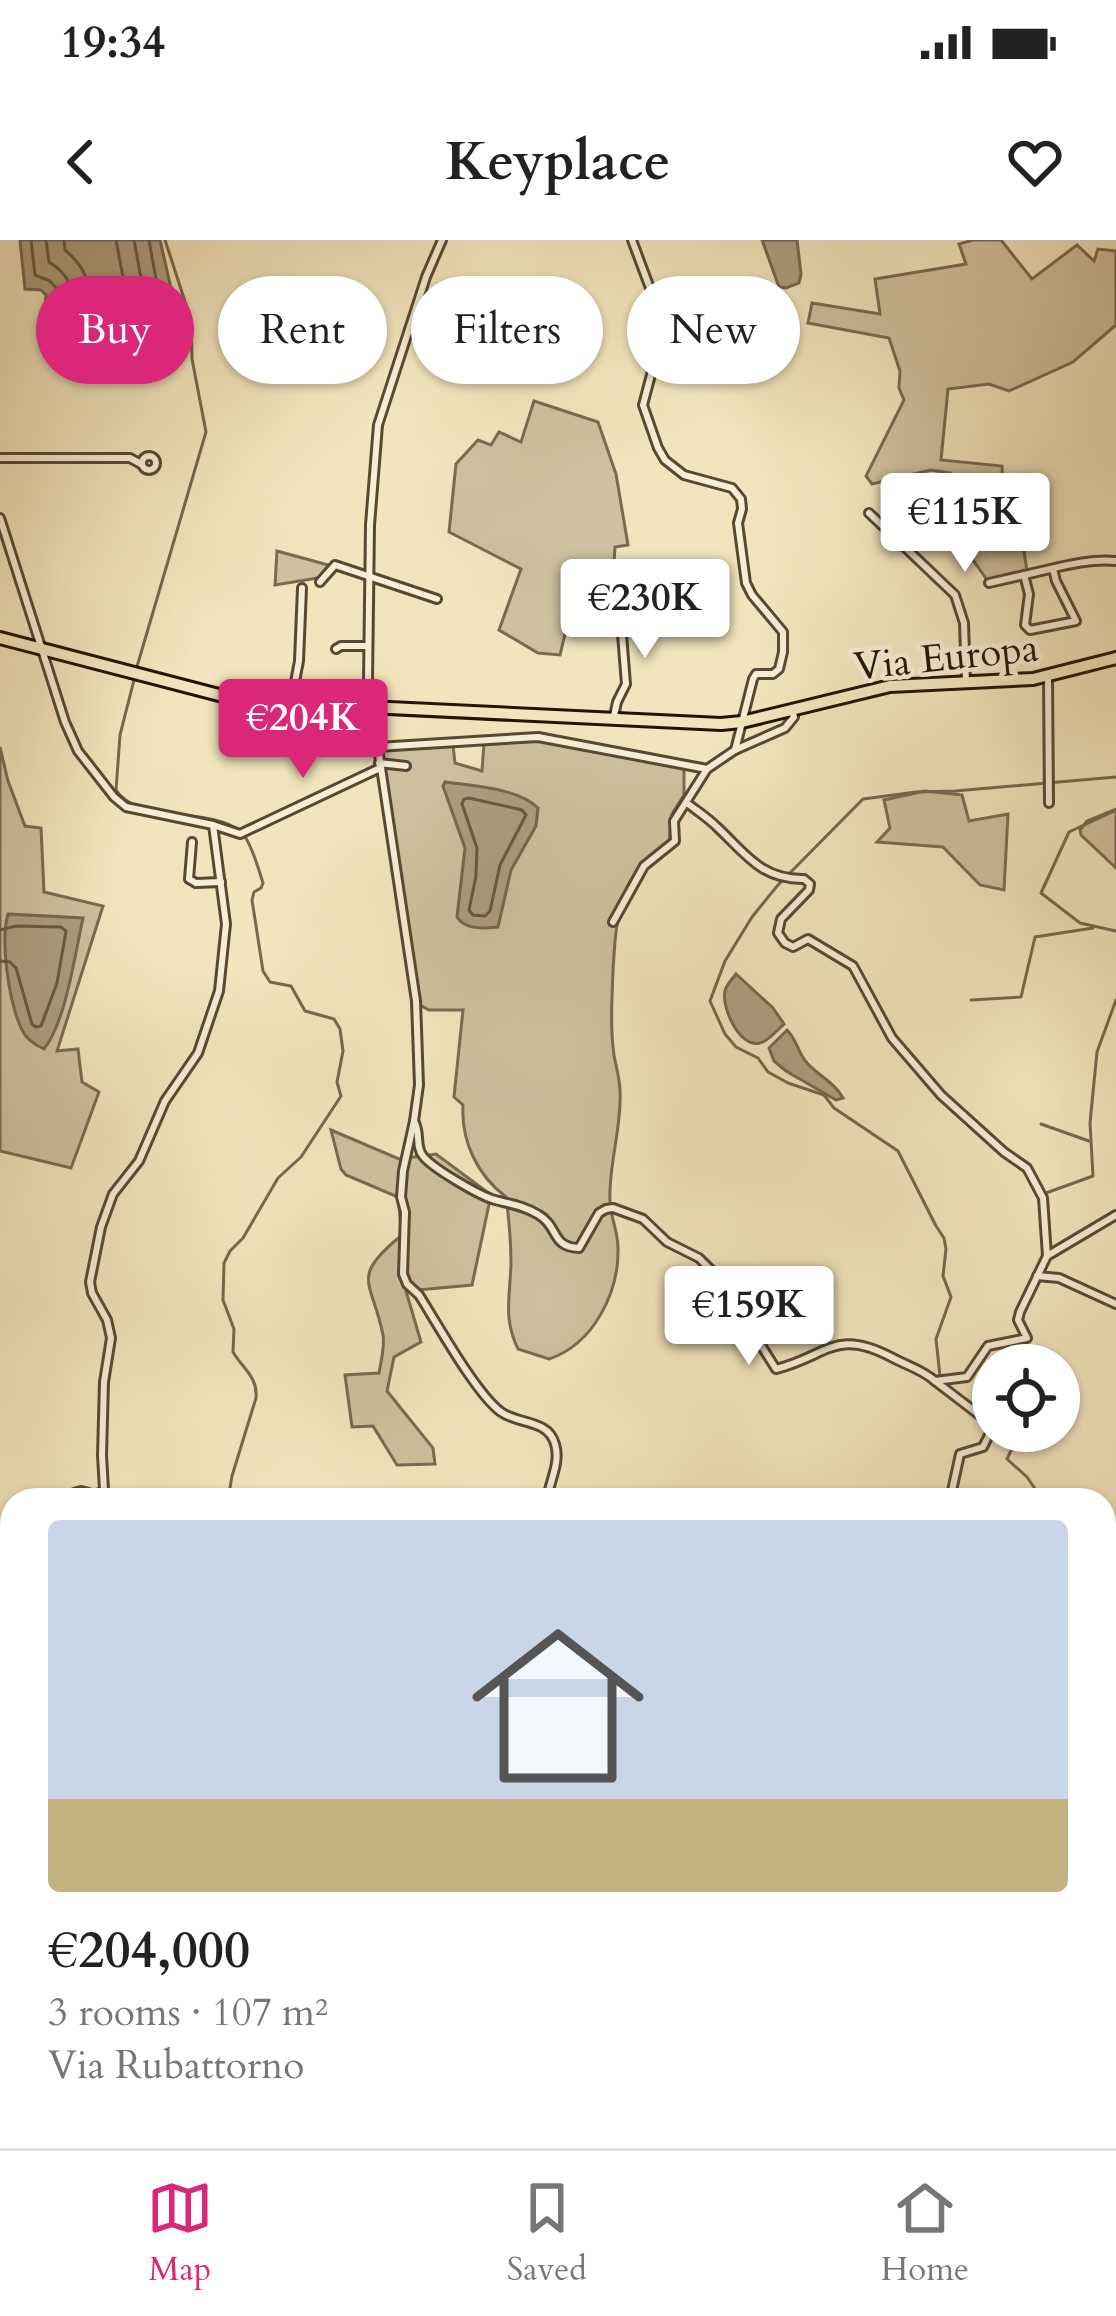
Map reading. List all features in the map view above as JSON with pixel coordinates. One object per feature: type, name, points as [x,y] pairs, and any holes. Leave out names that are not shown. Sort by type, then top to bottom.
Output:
[{"type":"main road","name":"Via Europa","points":[[0,638],[232,699],[721,724],[904,684],[1048,676],[1116,658]]},
{"type":"street","points":[[442,240],[378,425],[372,484],[371,708],[416,1001],[419,1085],[401,1182],[404,1274],[480,1389],[502,1413],[548,1429],[557,1452],[550,1488]]},
{"type":"street","points":[[632,240],[660,315],[643,405],[658,448],[683,475],[732,488],[741,499],[738,523],[746,583],[783,632],[779,669],[753,679],[735,750]]},
{"type":"street","points":[[0,458],[130,458],[141,464]]},
{"type":"street","points":[[869,513],[955,595],[964,623],[966,682]]},
{"type":"street","points":[[0,518],[72,740],[126,807],[243,833],[380,766],[406,766]]},
{"type":"street","points":[[988,583],[1116,561]]},
{"type":"street","points":[[320,582],[333,565],[437,599]]},
{"type":"street","points":[[1024,575],[1029,594],[1025,627],[1034,630],[1074,623],[1076,617],[1053,569]]},
{"type":"street","points":[[291,704],[299,665],[302,588]]},
{"type":"street","points":[[614,720],[626,684],[619,598]]},
{"type":"street","points":[[336,649],[368,646]]},
{"type":"street","points":[[1048,676],[1049,803]]},
{"type":"street","points":[[613,922],[644,866],[676,841],[674,821],[707,769],[735,750],[785,728],[794,717],[792,708]]},
{"type":"street","points":[[377,747],[538,737],[707,769]]},
{"type":"street","points":[[687,803],[757,866],[810,884],[781,919],[781,938],[793,947],[808,939],[849,962],[892,1039],[941,1095],[1027,1168],[1043,1198],[1047,1256],[1018,1320],[1027,1338],[988,1346],[967,1377],[935,1381]]},
{"type":"street","points":[[104,1488],[104,1382],[111,1338],[90,1282],[100,1227],[113,1194],[140,1161],[165,1101],[201,1045],[219,991],[226,924],[213,825]]},
{"type":"street","points":[[192,842],[189,872],[197,874],[196,884],[221,882]]},
{"type":"street","points":[[414,1121],[424,1157],[466,1187],[542,1216],[566,1246],[579,1248],[606,1209],[643,1219],[718,1277],[776,1369],[828,1347],[858,1343],[923,1371],[982,1417],[991,1431],[983,1448],[966,1450],[957,1459],[952,1488]]},
{"type":"street","points":[[1047,1256],[1116,1215]]},
{"type":"street","points":[[1037,1276],[1059,1278],[1116,1304]]},
{"type":"shaded area","points":[[1001,240],[1032,279],[1077,245],[1094,261],[1098,249],[1116,251],[1116,325],[1073,362],[1009,391],[989,384],[948,389],[941,460],[1002,466],[1004,502],[1019,519],[1027,571],[988,581],[946,516],[950,473],[931,470],[872,484],[866,476],[904,400],[889,338],[808,323],[812,303],[880,314],[875,279],[966,264],[959,244]]},
{"type":"shaded area","points":[[534,401],[598,422],[616,474],[628,545],[615,547],[613,579],[578,580],[560,655],[538,653],[499,630],[521,569],[449,532],[456,464],[478,440],[491,445],[499,432],[521,442]]},
{"type":"shaded area","points":[[277,551],[328,565],[328,572],[324,577],[275,585]]},
{"type":"shaded area","points":[[536,739],[684,768],[684,795],[672,814],[669,844],[639,868],[630,883],[616,933],[612,1024],[620,1105],[610,1188],[618,1248],[614,1282],[591,1329],[565,1352],[549,1359],[518,1349],[510,1327],[506,1197],[473,1156],[463,1105],[454,1097],[463,1010],[429,1010],[420,1005],[380,749],[453,745],[455,763],[482,771],[484,743]]},
{"type":"shaded area","points":[[0,747],[25,826],[41,828],[44,892],[103,906],[57,1051],[78,1049],[82,1082],[99,1092],[71,1168],[0,1151]]},
{"type":"shaded area","points":[[925,791],[962,795],[969,821],[1008,814],[1004,890],[980,885],[943,847],[877,842],[890,828],[884,800]]},
{"type":"shaded area","points":[[1116,809],[1116,868],[1080,830],[1087,821]]},
{"type":"shaded area","points":[[331,1130],[399,1159],[436,1154],[491,1195],[472,1285],[406,1291],[421,1342],[394,1357],[387,1391],[433,1448],[435,1464],[397,1465],[373,1426],[352,1427],[345,1375],[379,1373],[383,1349],[370,1271],[402,1235],[398,1197],[346,1175]]},
{"type":"water","points":[[20,240],[160,240],[168,276],[36,276],[36,290],[25,289]]},
{"type":"water","points":[[762,240],[797,240],[800,278],[775,276]]},
{"type":"water","points":[[445,782],[507,792],[538,808],[536,826],[511,870],[498,927],[470,926],[457,917],[465,848]]},
{"type":"water","points":[[8,914],[83,918],[64,1005],[44,1049],[24,1034],[13,1004],[5,955]]},
{"type":"water","points":[[736,974],[784,1024],[763,1042],[746,1040],[729,1016],[725,991]]},
{"type":"water","points":[[787,1030],[807,1063],[843,1098],[836,1100],[774,1061],[769,1048]]},
{"type":"waterway","points":[[136,670],[206,432],[192,359],[191,320],[165,240]]},
{"type":"waterway","points":[[134,680],[120,735],[116,790],[139,807],[211,819],[244,835],[263,883],[252,900],[263,971],[270,982],[291,986],[305,1011],[334,1019],[343,1051],[337,1082],[341,1096],[301,1157],[278,1178],[224,1263],[223,1300],[234,1329],[233,1352],[256,1391],[230,1488]]},
{"type":"waterway","points":[[940,1376],[936,1339],[951,1297],[943,1276],[944,1238],[898,1151],[834,1108],[824,1095],[788,1083],[736,1047],[710,1001],[725,961],[752,917],[863,799],[1116,777]]},
{"type":"waterway","points":[[1116,810],[1069,832],[1041,893],[1080,923],[1116,931]]},
{"type":"waterway","points":[[971,1000],[1021,997],[1035,937],[1093,928]]},
{"type":"waterway","points":[[1046,1193],[1093,1176],[1090,1123],[1097,1052],[1116,1000]]},
{"type":"waterway","points":[[1041,1124],[1089,1141]]},
{"type":"waterway","points":[[968,1403],[972,1405]]},
{"type":"waterway","points":[[1010,1452],[1007,1459],[1035,1488]]}]
